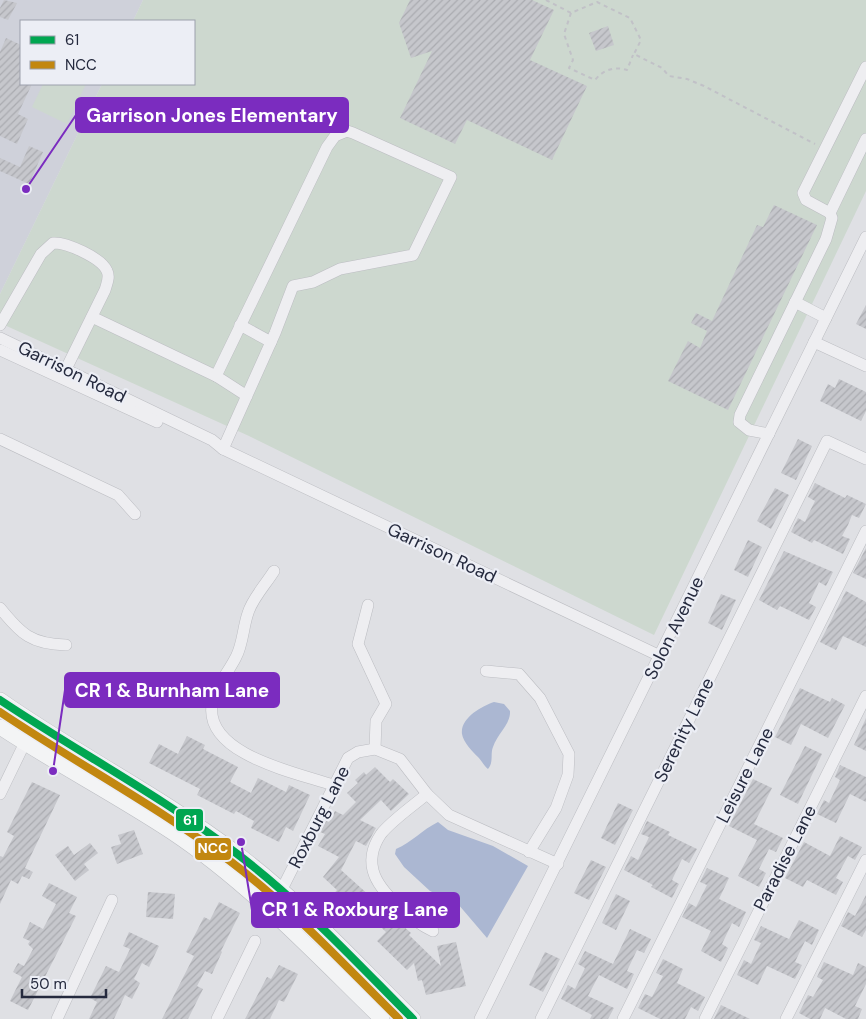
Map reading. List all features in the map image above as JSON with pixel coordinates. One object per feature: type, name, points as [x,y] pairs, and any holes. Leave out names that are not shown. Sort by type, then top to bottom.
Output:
[{"type":"main road","points":[[0,700],[34,724],[159,798],[237,853],[282,890],[413,1019]]},
{"type":"main road","points":[[0,727],[172,832],[225,871],[271,911],[382,1019]]},
{"type":"street","points":[[769,434],[749,430],[740,424],[739,418],[826,239],[832,218],[830,213],[806,200],[803,193],[866,67]]},
{"type":"street","points":[[216,376],[327,147],[335,136],[346,131],[353,133],[451,177],[413,255],[340,269],[313,282],[293,286],[271,342],[223,449]]},
{"type":"street","points":[[830,213],[866,139]]},
{"type":"street","name":"Solon Avenue","points":[[480,1019],[866,237]]},
{"type":"street","points":[[0,325],[41,254],[53,243],[67,244],[101,262],[107,269],[109,276],[105,290],[66,369]]},
{"type":"street","points":[[795,302],[826,318]]},
{"type":"street","points":[[92,318],[216,376],[247,396]]},
{"type":"street","points":[[240,325],[271,342]]},
{"type":"street","name":"Garrison Road","points":[[0,338],[212,440],[223,449],[660,656]]},
{"type":"street","points":[[814,342],[866,366]]},
{"type":"street","name":"Garrison Road","points":[[0,350],[208,446],[223,449]]},
{"type":"street","points":[[0,439],[118,495],[135,514]]},
{"type":"street","name":"Serenity Lane","points":[[541,1019],[827,441],[866,460]]},
{"type":"street","name":"Leisure Lane","points":[[624,1019],[866,531]]},
{"type":"street","points":[[274,572],[248,611],[237,656],[215,694],[212,707],[215,726],[229,745],[253,758],[333,785]]},
{"type":"street","points":[[368,605],[358,644],[386,704],[376,721],[375,749],[400,759],[427,794],[449,815],[558,864]]},
{"type":"street","points":[[0,608],[13,624],[30,638],[43,644],[66,645]]},
{"type":"street","points":[[486,670],[518,674],[540,698],[569,754],[568,775],[556,808],[530,852]]},
{"type":"street","name":"Paradise Lane","points":[[705,1019],[866,698]]},
{"type":"street","points":[[0,794],[34,724]]},
{"type":"street","name":"Roxburg Lane","points":[[271,911],[348,758],[358,752],[375,749]]},
{"type":"street","points":[[427,794],[381,834],[371,854],[374,877],[385,894],[421,926],[433,931]]},
{"type":"street","points":[[786,1019],[866,860]]},
{"type":"street","points":[[57,1019],[112,900]]},
{"type":"street","points":[[217,1019],[255,941]]},
{"type":"path","points":[[546,0],[571,13]]},
{"type":"path","points":[[597,2],[630,18],[641,40],[626,70],[618,67],[600,73],[595,80],[569,68],[572,60],[564,34],[571,13],[597,2]]},
{"type":"path","points":[[634,54],[662,68],[670,76],[687,79],[704,86],[825,149]]},
{"type":"shaded area","points":[[0,0],[143,0],[133,20],[20,20],[20,85],[102,85],[0,294]]},
{"type":"shaded area","points":[[143,0],[866,0],[866,191],[654,635],[249,436],[0,323],[0,294],[102,85],[195,85],[195,20],[133,20]]},
{"type":"shaded area","points":[[43,85],[86,85],[67,124],[32,107]]},
{"type":"water","points":[[494,702],[504,704],[510,711],[510,716],[495,742],[492,750],[491,764],[488,769],[466,743],[462,734],[462,728],[468,718],[484,706]]},
{"type":"water","points":[[438,822],[448,830],[493,846],[528,866],[487,938],[458,904],[430,891],[404,867],[395,854],[396,849]]},
{"type":"building","points":[[4,0],[17,3],[8,20],[0,17],[0,8]]},
{"type":"building","points":[[410,0],[532,0],[554,10],[530,60],[587,86],[552,160],[467,120],[455,144],[400,118],[432,51],[411,58],[399,23]]},
{"type":"building","points":[[608,26],[614,45],[596,51],[589,33]]},
{"type":"building","points":[[6,38],[20,45],[20,85],[32,85],[18,114],[28,119],[17,144],[0,136],[0,52]]},
{"type":"building","points":[[29,146],[43,152],[29,184],[0,171],[0,158],[20,167]]},
{"type":"building","points":[[774,205],[817,225],[728,410],[668,381],[688,341],[700,348],[707,331],[691,323],[696,313],[712,321],[757,225],[763,227]]},
{"type":"building","points":[[866,305],[866,329],[856,324]]},
{"type":"building","points":[[839,379],[866,392],[866,411],[861,421],[820,401],[828,384],[835,388]]},
{"type":"building","points":[[798,439],[812,446],[796,480],[781,473]]},
{"type":"building","points":[[815,483],[845,498],[847,495],[866,504],[859,518],[852,515],[842,536],[850,539],[843,554],[814,540],[812,543],[791,532],[798,518],[805,522],[815,501],[808,497]]},
{"type":"building","points":[[775,488],[789,495],[771,529],[757,521]]},
{"type":"building","points":[[748,540],[762,547],[748,577],[734,570]]},
{"type":"building","points":[[866,548],[866,579],[853,573]]},
{"type":"building","points":[[784,551],[833,572],[826,586],[819,582],[809,603],[816,607],[809,620],[780,606],[777,610],[759,600]]},
{"type":"building","points":[[846,591],[866,602],[866,647],[843,636],[836,650],[820,642]]},
{"type":"building","points":[[721,594],[736,600],[722,630],[708,623]]},
{"type":"building","points":[[800,688],[830,702],[832,698],[845,705],[828,738],[801,724],[791,745],[775,737]]},
{"type":"building","points":[[866,718],[866,751],[854,745]]},
{"type":"building","points":[[187,736],[205,745],[203,749],[238,767],[230,782],[251,793],[258,778],[286,792],[289,785],[310,795],[293,831],[286,827],[279,842],[251,828],[254,821],[236,811],[234,814],[197,795],[200,789],[149,763],[159,744],[178,754]]},
{"type":"building","points":[[805,746],[822,754],[798,804],[780,795]]},
{"type":"building","points":[[840,765],[866,777],[866,802],[850,794],[836,823],[817,814],[824,800],[829,803],[840,780],[835,777]]},
{"type":"building","points":[[375,767],[390,782],[393,779],[409,794],[391,811],[381,800],[360,820],[376,828],[366,846],[356,841],[341,870],[411,933],[409,935],[441,966],[437,946],[456,942],[466,986],[426,995],[422,980],[418,981],[414,963],[407,970],[377,941],[386,932],[368,915],[361,923],[331,897],[337,890],[323,877],[339,857],[318,846],[325,834],[320,832],[326,821],[329,822],[335,811],[343,815],[356,802],[347,793],[358,783],[355,780],[364,772],[366,775]]},
{"type":"building","points":[[753,779],[772,788],[754,824],[783,838],[776,852],[769,849],[759,869],[766,873],[759,887],[738,876],[757,840],[729,826]]},
{"type":"building","points":[[32,782],[60,795],[25,868],[33,872],[29,879],[22,876],[18,884],[11,880],[0,904],[0,856],[3,857],[14,836],[7,832]]},
{"type":"building","points":[[618,803],[633,810],[615,845],[601,838]]},
{"type":"building","points":[[647,821],[670,832],[668,835],[697,849],[689,863],[682,859],[672,880],[679,884],[672,898],[651,887],[653,885],[624,870],[631,856],[638,860],[649,837],[641,834]]},
{"type":"building","points":[[134,830],[143,854],[117,864],[111,847],[121,844],[118,835]]},
{"type":"building","points":[[840,836],[862,847],[855,860],[848,856],[836,878],[843,882],[836,895],[807,880],[803,887],[785,878],[804,842],[830,856]]},
{"type":"building","points":[[90,843],[98,853],[84,864],[89,870],[75,881],[55,855],[68,846],[74,855]]},
{"type":"building","points":[[591,860],[606,867],[589,900],[574,893]]},
{"type":"building","points":[[707,868],[729,878],[719,899],[746,912],[739,927],[732,923],[722,944],[728,948],[721,962],[701,951],[711,931],[682,917],[689,903],[696,907],[707,885],[700,882]]},
{"type":"building","points":[[49,883],[77,897],[69,913],[76,916],[28,1010],[10,1001],[22,977],[13,972],[18,963],[24,966],[33,949],[28,944],[30,941],[23,938],[30,922],[43,929],[56,904],[42,896]]},
{"type":"building","points":[[148,892],[175,894],[173,919],[146,917]]},
{"type":"building","points":[[616,894],[630,901],[616,930],[602,923]]},
{"type":"building","points":[[866,895],[866,930],[862,937],[841,926],[848,912],[855,916]]},
{"type":"building","points":[[219,902],[240,913],[212,974],[205,971],[197,986],[203,989],[188,1019],[162,1019],[194,956],[186,952],[204,917],[210,920]]},
{"type":"building","points":[[799,920],[819,930],[812,945],[805,941],[795,962],[802,965],[795,979],[767,966],[758,985],[737,975],[744,960],[751,964],[761,943],[754,940],[761,926],[789,939]]},
{"type":"building","points":[[630,929],[651,939],[644,953],[637,950],[627,971],[634,974],[627,989],[599,975],[588,996],[614,1008],[608,1019],[590,1019],[592,1015],[561,999],[568,985],[575,989],[585,968],[578,964],[585,951],[613,964]]},
{"type":"building","points":[[129,932],[159,946],[149,967],[142,963],[134,979],[140,983],[132,999],[125,995],[114,1019],[89,1019],[97,1002],[90,998],[106,966],[119,972],[130,949],[123,946]]},
{"type":"building","points":[[545,952],[560,959],[543,992],[529,985]]},
{"type":"building","points":[[663,959],[683,969],[677,983],[705,997],[698,1011],[691,1007],[685,1019],[660,1019],[638,1008],[645,994],[652,997],[663,976],[656,973]]},
{"type":"building","points":[[824,962],[853,975],[858,963],[866,967],[866,984],[855,1006],[862,1009],[858,1019],[846,1019],[825,1008],[820,1019],[810,1019],[799,1013],[808,995],[813,997],[823,980],[817,977]]},
{"type":"building","points":[[279,965],[298,974],[284,1002],[279,1000],[270,1019],[245,1019],[267,977],[271,979]]},
{"type":"building","points":[[721,1005],[750,1019],[714,1019]]},
{"type":"transit line","name":"61","points":[[0,700],[149,793],[236,853],[306,912],[413,1019]]},
{"type":"transit line","name":"NCC","points":[[0,712],[145,803],[230,861],[296,917],[399,1019]]},
{"type":"place","name":"Garrison Jones Elementary","points":[[26,189]]},
{"type":"place","name":"CR 1 & Burnham Lane","points":[[53,771]]},
{"type":"place","name":"CR 1 & Roxburg Lane","points":[[241,842]]}]
